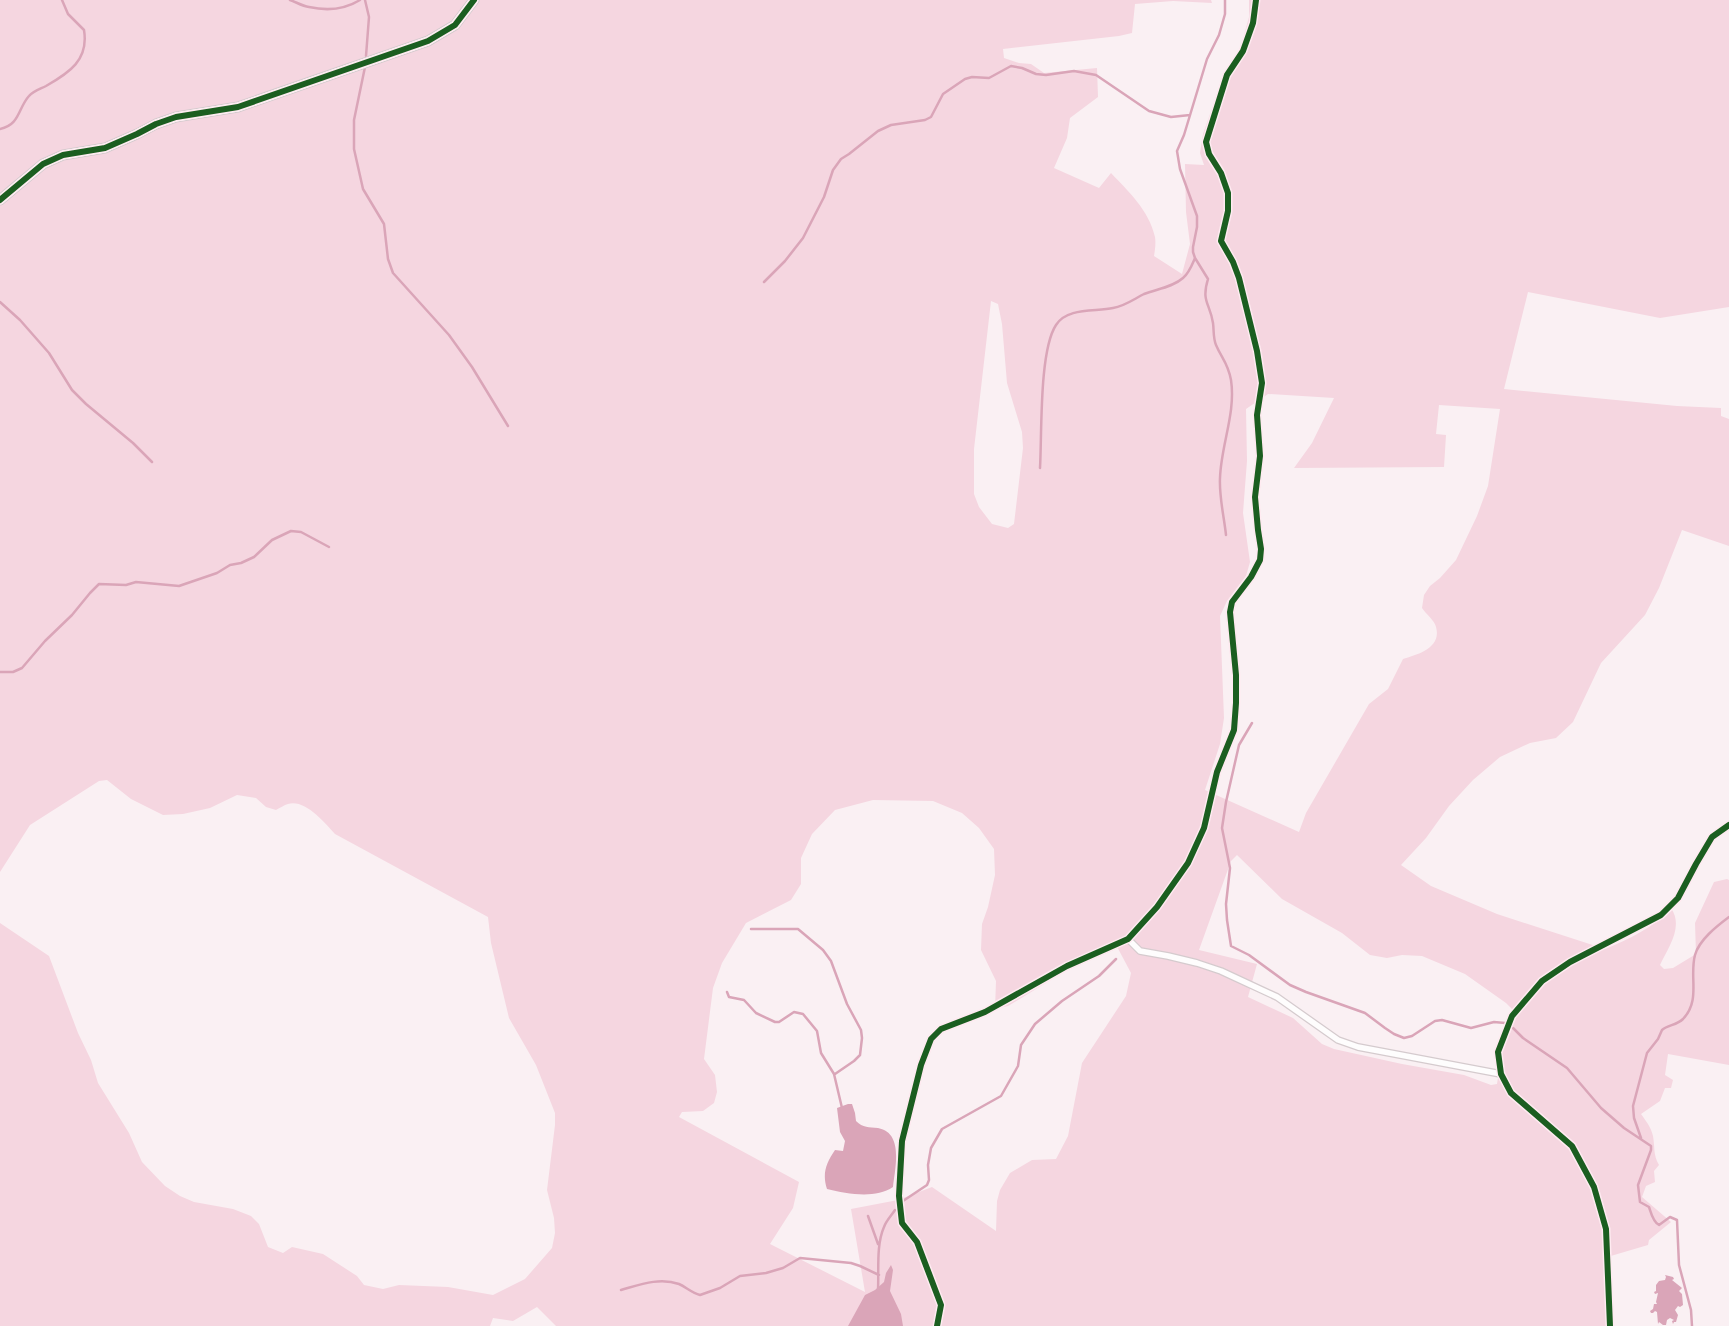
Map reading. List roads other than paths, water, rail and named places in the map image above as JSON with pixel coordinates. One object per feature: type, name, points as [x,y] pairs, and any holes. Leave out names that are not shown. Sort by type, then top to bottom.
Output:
[{"type":"street","points":[[0,200],[43,164],[63,155],[105,148],[156,124],[176,117],[238,107],[428,41],[455,25],[474,0]]},
{"type":"street","points":[[936,1326],[941,1305],[917,1242],[902,1223],[899,1196],[902,1141],[921,1065],[932,1039],[941,1029],[985,1012],[1067,966],[1128,939],[1157,907],[1188,863],[1204,828],[1217,772],[1234,730],[1236,675],[1230,612],[1232,602],[1251,577],[1261,554],[1255,497],[1260,456],[1257,415],[1262,383],[1239,278],[1233,262],[1220,241],[1228,211],[1228,193],[1221,173],[1209,154],[1206,142],[1227,75],[1243,51],[1253,22],[1256,0]]},
{"type":"street","points":[[1610,1326],[1606,1229],[1594,1187],[1572,1146],[1512,1093],[1501,1074],[1498,1052],[1512,1016],[1542,981],[1570,962],[1661,915],[1678,898],[1712,837],[1729,825]]},
{"type":"street","points":[[1128,939],[1140,951],[1197,963],[1221,971],[1277,997],[1338,1040],[1358,1047],[1501,1074]]},
{"type":"waterway","points":[[0,129],[7,127],[15,120],[31,94],[62,76],[76,64],[80,57],[85,40],[84,30],[68,14],[62,0]]},
{"type":"waterway","points":[[290,0],[306,6],[329,9],[342,8],[360,0]]},
{"type":"waterway","points":[[365,0],[369,17],[366,56]]},
{"type":"waterway","points":[[1225,0],[1225,14],[1219,35],[1207,59],[1184,135],[1177,151],[1180,169],[1197,216],[1193,252],[1208,279],[1205,293],[1212,316],[1214,340],[1227,365],[1231,380],[1232,405],[1220,478],[1226,535]]},
{"type":"waterway","points":[[764,282],[785,261],[803,238],[824,197],[833,170],[841,159],[878,131],[891,125],[925,120],[931,117],[943,94],[965,79],[972,77],[989,78],[1011,66],[1036,74],[1046,75],[1074,71],[1096,75],[1149,111],[1171,117],[1190,115]]},
{"type":"waterway","points":[[365,67],[354,120],[354,149],[363,189],[384,224],[388,259],[393,273],[449,335],[472,367],[508,426]]},
{"type":"waterway","points":[[1040,468],[1044,373],[1051,337],[1056,325],[1067,315],[1082,311],[1117,307],[1144,294],[1175,284],[1187,274],[1195,258]]},
{"type":"waterway","points":[[0,302],[20,320],[49,353],[72,390],[152,462]]},
{"type":"waterway","points":[[0,672],[13,672],[22,668],[99,584],[126,585],[136,582],[179,586],[217,573],[230,565],[241,563],[254,557],[272,540],[291,531],[301,532],[329,547]]},
{"type":"waterway","points":[[1252,723],[1239,745],[1222,828],[1230,868],[1226,904],[1231,946],[1249,955],[1290,985],[1365,1013],[1394,1034],[1404,1038],[1412,1036],[1435,1021],[1442,1020],[1471,1028],[1494,1022],[1505,1023]]},
{"type":"waterway","points":[[1641,1138],[1634,1118],[1633,1106],[1647,1053],[1658,1039],[1662,1030],[1681,1021],[1688,1012],[1692,1004],[1694,963],[1697,949],[1709,934],[1729,917]]},
{"type":"waterway","points":[[751,929],[798,929],[823,950],[831,961],[847,1004],[861,1030],[862,1038],[860,1055],[835,1074]]},
{"type":"waterway","points":[[903,1201],[927,1185],[931,1148],[942,1129],[1001,1096],[1018,1066],[1021,1045],[1035,1024],[1062,1001],[1099,976],[1116,959]]},
{"type":"waterway","points":[[727,992],[729,997],[744,1000],[756,1013],[775,1022],[779,1022],[794,1012],[803,1014],[817,1031],[821,1053],[834,1074],[842,1108]]},
{"type":"waterway","points":[[1513,1028],[1523,1038],[1567,1068],[1601,1108],[1624,1128],[1651,1146],[1638,1185],[1640,1202],[1649,1207],[1654,1220],[1659,1225],[1670,1217],[1677,1220],[1679,1265],[1691,1310],[1692,1326]]},
{"type":"waterway","points":[[878,1290],[878,1258],[881,1234],[895,1210]]},
{"type":"waterway","points":[[868,1216],[878,1244]]},
{"type":"waterway","points":[[621,1290],[649,1282],[664,1281],[679,1284],[700,1295],[720,1288],[740,1276],[766,1273],[783,1268],[800,1258],[851,1263],[879,1275]]}]
